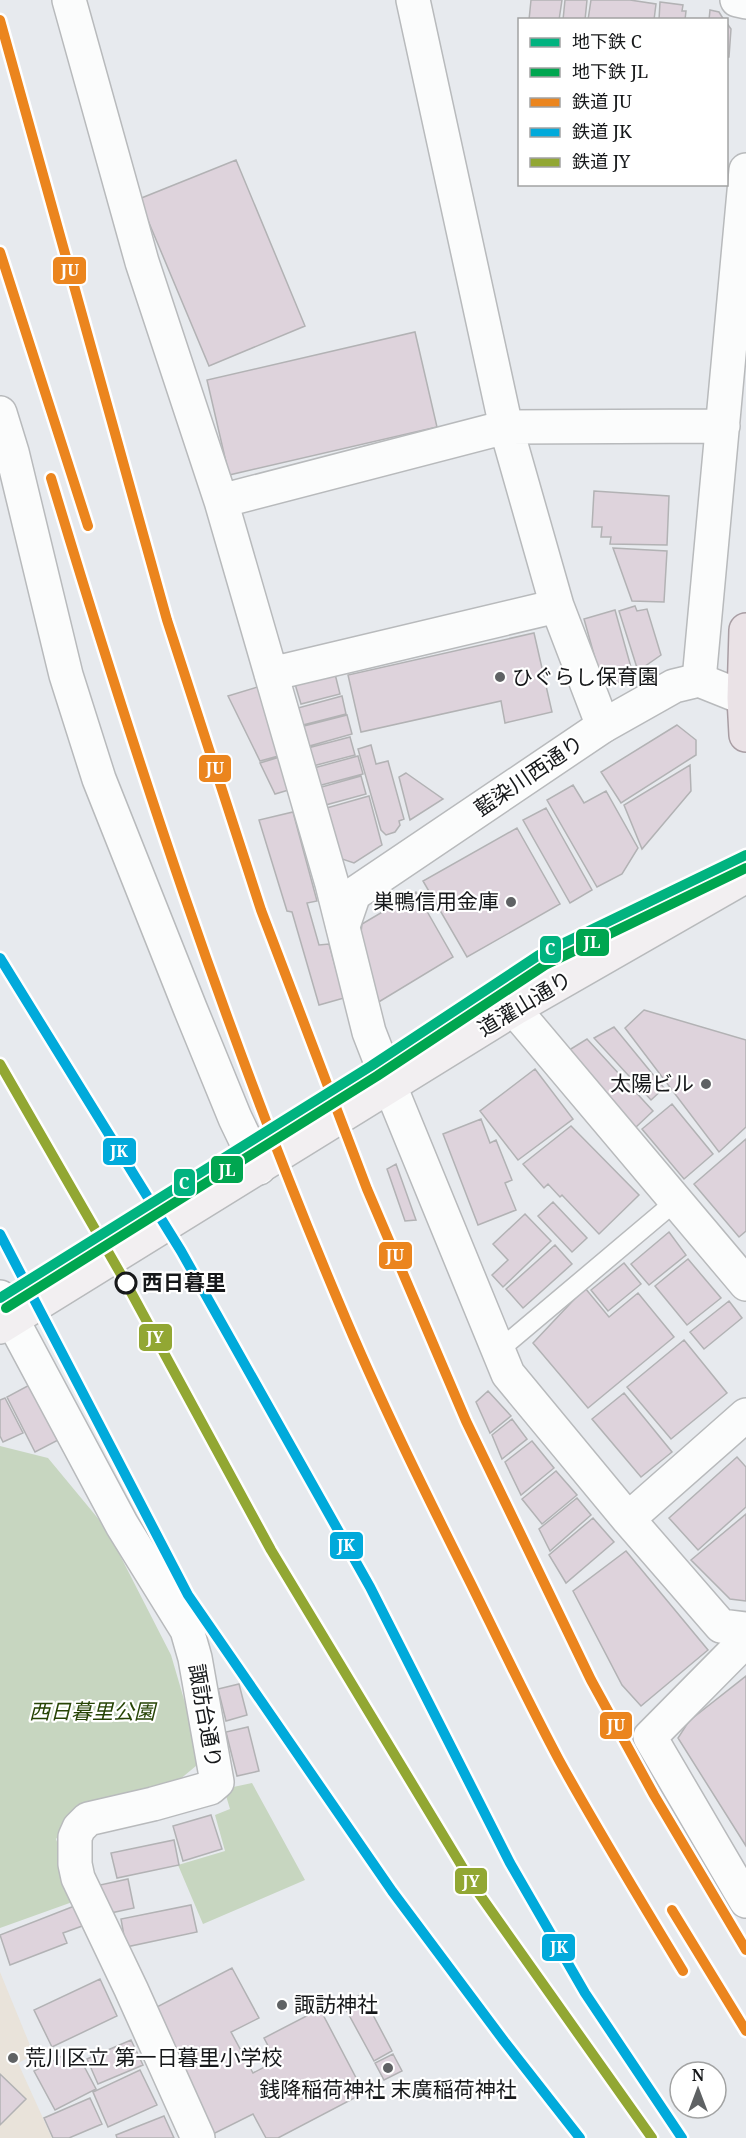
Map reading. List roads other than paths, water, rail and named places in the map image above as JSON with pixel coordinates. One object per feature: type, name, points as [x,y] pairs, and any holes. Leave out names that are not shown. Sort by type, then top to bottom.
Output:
[{"type":"main road","points":[[746,630],[744,698],[746,735]]},
{"type":"main road","name":"道灌山通り","points":[[4,1315],[259,1168],[514,1009],[746,876]]},
{"type":"street","points":[[69,0],[142,262],[221,501],[343,926],[369,1032],[498,1351],[508,1374],[628,1519],[722,1626],[746,1629]]},
{"type":"street","points":[[414,0],[506,426],[557,606],[603,726]]},
{"type":"street","points":[[737,0],[746,2]]},
{"type":"street","points":[[744,698],[699,680],[746,170]]},
{"type":"street","points":[[0,413],[12,452],[66,675],[99,779],[235,1118],[259,1168]]},
{"type":"street","points":[[221,501],[506,426],[723,426]]},
{"type":"street","points":[[271,674],[557,606]]},
{"type":"street","name":"藍染川西通り","points":[[343,926],[354,894],[603,726],[674,686],[699,680]]},
{"type":"street","points":[[514,1009],[746,1284]]},
{"type":"street","name":"諏訪台通り","points":[[4,1315],[122,1525],[187,1630],[195,1658],[217,1782],[210,1788],[88,1819],[79,1828],[75,1837],[75,1864],[78,1878],[198,2138]]},
{"type":"street","points":[[628,1519],[746,1415]]},
{"type":"street","points":[[746,1640],[650,1737],[746,1901]]},
{"type":"lane","points":[[498,1351],[676,1201]]},
{"type":"metro line","name":"C","points":[[0,1298],[371,1066],[539,955],[746,855]]},
{"type":"metro line","name":"JL","points":[[6,1308],[377,1076],[545,965],[746,868]]},
{"type":"rail line","name":"JU","points":[[0,20],[167,620],[261,910],[367,1189],[466,1421],[591,1680],[654,1795],[746,1950]]},
{"type":"rail line","name":"JU","points":[[0,252],[88,526]]},
{"type":"rail line","name":"JU","points":[[51,478],[184,895],[258,1100],[339,1303],[403,1445],[514,1672],[574,1787],[683,1971]]},
{"type":"rail line","name":"JK","points":[[0,958],[181,1251],[370,1587],[510,1863],[585,1993],[682,2138]]},
{"type":"rail line","name":"JY","points":[[0,1064],[126,1283],[271,1550],[475,1888],[652,2138]]},
{"type":"rail line","name":"JK","points":[[0,1234],[188,1595],[392,1891],[580,2138]]},
{"type":"rail line","name":"JU","points":[[672,1910],[746,2031]]},
{"type":"place","name":"ひぐらし保育園","points":[[500,677]]},
{"type":"place","name":"巣鴨信用金庫","points":[[511,902]]},
{"type":"place","name":"太陽ビル","points":[[706,1084]]},
{"type":"place","name":"西日暮里","points":[[126,1283]]},
{"type":"place","name":"諏訪神社","points":[[282,2005]]},
{"type":"place","name":"荒川区立 第一日暮里小学校","points":[[13,2058]]},
{"type":"place","name":"銭降稲荷神社 末廣稲荷神社","points":[[388,2068]]},
{"type":"park label","name":"西日暮里公園","points":[[92,1712]]}]
